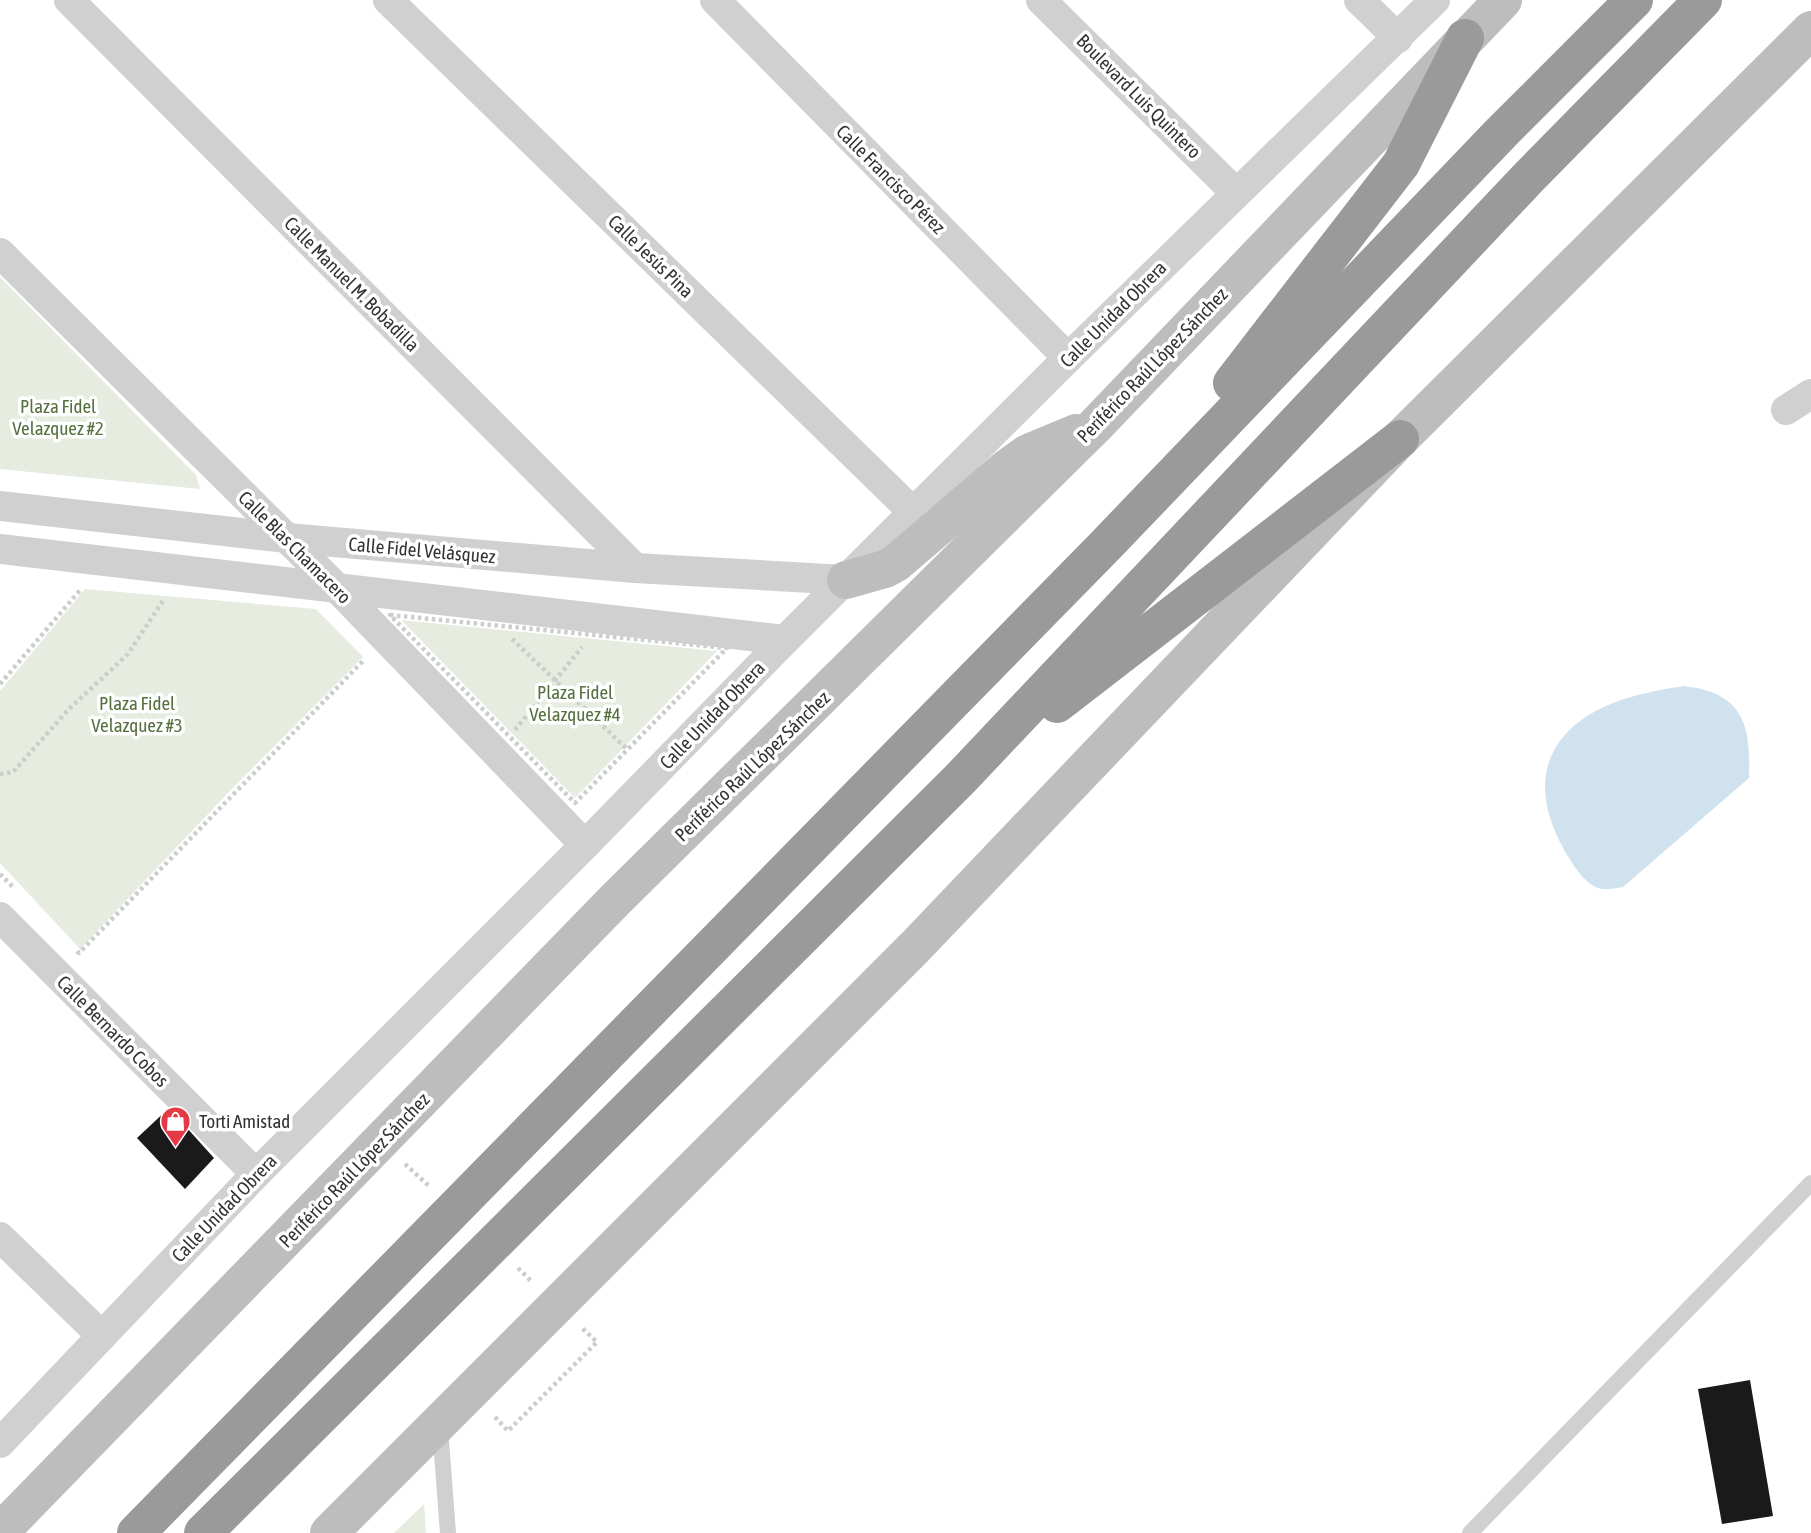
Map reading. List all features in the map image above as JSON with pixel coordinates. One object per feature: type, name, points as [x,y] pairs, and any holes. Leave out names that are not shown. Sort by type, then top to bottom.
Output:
[{"type":"highway","points":[[136,1533],[1105,547],[1501,133],[1634,0]]},
{"type":"highway","points":[[203,1533],[961,778],[1528,178],[1703,0]]},
{"type":"highway","points":[[1105,547],[1401,164],[1465,38]]},
{"type":"highway","points":[[961,778],[1400,439]]},
{"type":"main road","name":"Periférico Raúl López Sánchez","points":[[0,1532],[150,1381],[615,900],[1095,426],[1503,0]]},
{"type":"main road","points":[[329,1533],[915,947],[1400,439],[1811,30]]},
{"type":"main road","points":[[846,580],[885,569],[896,563],[1028,453],[1095,426]]},
{"type":"street","name":"Calle Manuel M. Bobadilla","points":[[69,0],[635,568]]},
{"type":"street","name":"Calle Jesús Pina","points":[[388,0],[914,512]]},
{"type":"street","name":"Calle Francisco Pérez","points":[[715,0],[1068,358]]},
{"type":"street","name":"Boulevard Luis Quintero","points":[[1041,0],[1237,193]]},
{"type":"street","points":[[1359,0],[1398,38]]},
{"type":"street","name":"Calle Unidad Obrera","points":[[0,1443],[256,1174],[585,845],[785,640],[1068,358],[1435,0]]},
{"type":"street","name":"Calle Blas Chamacero","points":[[0,253],[336,587],[585,845]]},
{"type":"street","points":[[1786,410],[1811,394]]},
{"type":"street","name":"Calle Fidel Velásquez","points":[[0,506],[287,538],[635,568],[846,580]]},
{"type":"street","points":[[0,549],[785,640]]},
{"type":"street","name":"Calle Bernardo Cobos","points":[[0,917],[256,1174]]},
{"type":"street","points":[[0,1237],[102,1336]]},
{"type":"lane","points":[[1470,1533],[1811,1183]]},
{"type":"lane","points":[[440,1423],[448,1533]]},
{"type":"path","points":[[0,684],[85,585]]},
{"type":"path","points":[[0,774],[13,772],[69,709],[128,654],[168,592]]},
{"type":"path","points":[[390,615],[498,626],[592,635],[727,648],[575,803],[390,615]]},
{"type":"path","points":[[498,626],[628,750]]},
{"type":"path","points":[[509,736],[592,635]]},
{"type":"path","points":[[69,943],[79,953],[368,657]]},
{"type":"path","points":[[0,874],[20,894]]},
{"type":"path","points":[[471,1391],[508,1431],[597,1342]]},
{"type":"green space","name":"Plaza Fidel Velazquez #2","points":[[0,277],[196,475],[200,489],[0,469]]},
{"type":"green space","name":"Plaza Fidel Velazquez #3","points":[[85,589],[316,609],[363,657],[231,790],[80,949],[0,863],[0,691]]},
{"type":"green space","name":"Plaza Fidel Velazquez #4","points":[[401,620],[717,651],[575,798]]},
{"type":"green space","points":[[424,1504],[426,1533],[394,1533]]},
{"type":"water","points":[[1684,686],[1720,696],[1740,715],[1748,742],[1749,778],[1623,887],[1597,888],[1584,878],[1562,847],[1549,816],[1545,784],[1553,752],[1575,725],[1603,708],[1635,696]]},
{"type":"building","name":"Torti Amistad","points":[[169,1108],[214,1158],[185,1189],[137,1138]]},
{"type":"building","points":[[1750,1380],[1773,1516],[1722,1524],[1698,1389]]},
{"type":"place","name":"Torti Amistad","points":[[176,1148]]}]
